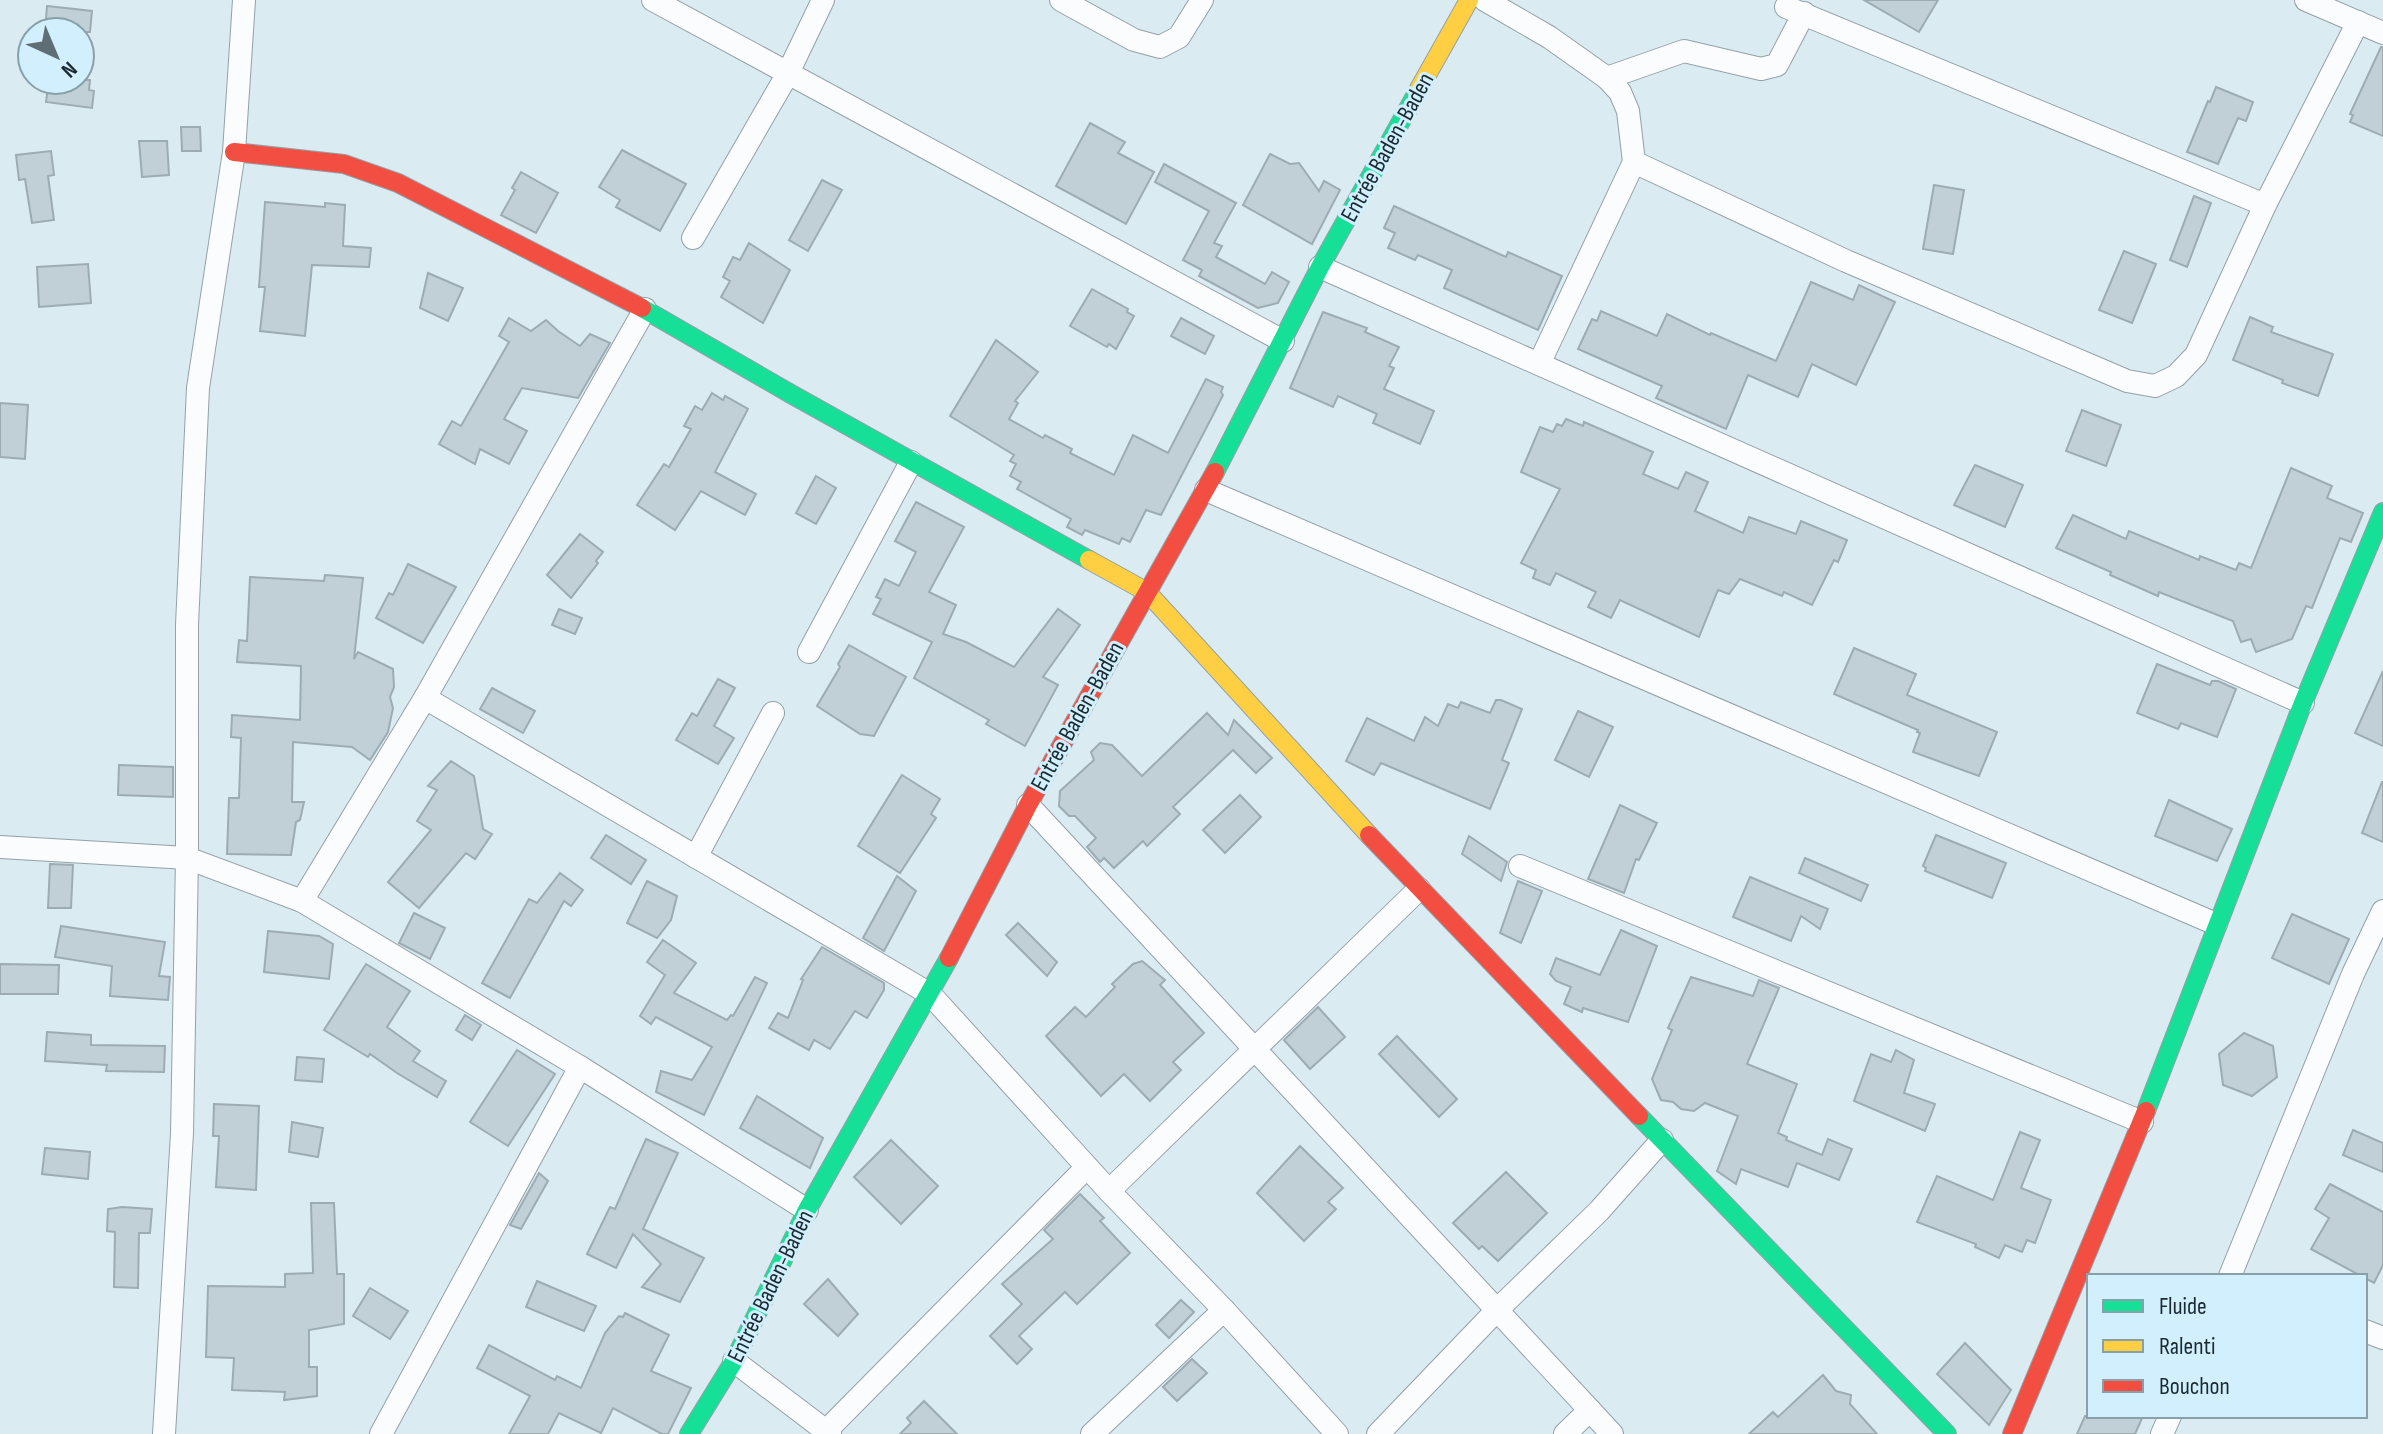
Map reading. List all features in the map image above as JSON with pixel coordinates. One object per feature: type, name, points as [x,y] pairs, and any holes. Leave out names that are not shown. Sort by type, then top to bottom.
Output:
[{"type":"street","points":[[164,1434],[182,1133],[187,625],[198,388],[234,152],[244,0]]},
{"type":"street","points":[[653,0],[1283,341]]},
{"type":"street","points":[[693,238],[787,75],[823,0]]},
{"type":"street","points":[[1061,0],[1134,40],[1160,47],[1179,37],[1202,0]]},
{"type":"street","name":"Entrée Baden-Baden","points":[[689,1434],[734,1361],[807,1210],[930,994],[1028,805],[1206,490],[1320,267],[1469,0]]},
{"type":"street","points":[[1485,0],[1549,37],[1607,78],[1620,92],[1628,111],[1634,162],[1539,364]]},
{"type":"street","points":[[2306,0],[2383,33]]},
{"type":"street","points":[[1607,78],[1684,51],[1768,69],[1777,65],[1795,10],[2265,205]]},
{"type":"street","points":[[1634,162],[1860,267],[2127,381],[2155,386],[2176,376],[2196,355],[2265,205],[2358,22]]},
{"type":"street","points":[[234,152],[344,164],[398,183],[645,309],[911,462],[1147,592],[1419,889],[1947,1434]]},
{"type":"street","points":[[1320,267],[2303,703]]},
{"type":"street","points":[[302,901],[425,698],[645,309]]},
{"type":"street","points":[[809,652],[911,462]]},
{"type":"street","points":[[1206,490],[2216,924]]},
{"type":"street","points":[[2012,1434],[2142,1122],[2303,703],[2383,512]]},
{"type":"street","points":[[425,698],[930,994],[1337,1434]]},
{"type":"street","points":[[696,857],[773,713]]},
{"type":"street","points":[[1028,805],[1612,1434]]},
{"type":"street","points":[[0,847],[187,858],[302,901],[580,1067],[807,1210]]},
{"type":"street","points":[[1520,866],[2142,1122]]},
{"type":"street","points":[[1109,1191],[1419,889]]},
{"type":"street","points":[[2231,1274],[2353,974],[2383,911]]},
{"type":"street","points":[[381,1434],[580,1067]]},
{"type":"street","points":[[1378,1434],[1497,1310],[1599,1211],[1662,1140]]},
{"type":"street","points":[[734,1361],[828,1432],[1087,1167]]},
{"type":"street","points":[[1092,1434],[1224,1310]]},
{"type":"street","points":[[1565,1434],[1590,1410]]},
{"type":"building","points":[[1864,0],[1938,0],[1919,32]]},
{"type":"building","points":[[47,6],[92,11],[92,16],[46,16]]},
{"type":"building","points":[[2381,47],[2383,136],[2350,122],[2353,115],[2350,114]]},
{"type":"building","points":[[2216,87],[2253,102],[2246,121],[2238,118],[2218,164],[2187,152]]},
{"type":"building","points":[[47,96],[93,96],[92,108],[46,102]]},
{"type":"building","points":[[1090,123],[1125,142],[1118,153],[1154,172],[1126,224],[1056,186]]},
{"type":"building","points":[[181,127],[200,127],[201,151],[182,151]]},
{"type":"building","points":[[139,141],[167,141],[169,175],[142,177]]},
{"type":"building","points":[[622,150],[686,184],[660,231],[616,207],[620,200],[599,187]]},
{"type":"building","points":[[51,151],[54,175],[48,176],[54,220],[32,223],[25,179],[19,180],[16,155]]},
{"type":"building","points":[[1270,154],[1290,164],[1299,163],[1319,191],[1324,181],[1340,190],[1312,244],[1243,205]]},
{"type":"building","points":[[1164,164],[1236,203],[1214,243],[1222,246],[1216,257],[1265,284],[1272,272],[1289,282],[1278,303],[1258,308],[1199,276],[1202,270],[1183,260],[1209,211],[1155,182]]},
{"type":"building","points":[[521,172],[558,193],[536,233],[501,215]]},
{"type":"building","points":[[822,180],[842,190],[808,251],[789,240]]},
{"type":"building","points":[[1934,185],[1964,190],[1953,254],[1923,249]]},
{"type":"building","points":[[2194,196],[2211,203],[2187,267],[2170,260]]},
{"type":"building","points":[[265,202],[325,207],[325,203],[345,205],[343,246],[371,248],[369,267],[312,265],[305,336],[260,331],[265,287],[259,287]]},
{"type":"building","points":[[1394,206],[1506,257],[1508,252],[1562,276],[1538,330],[1444,288],[1452,270],[1418,255],[1415,260],[1388,248],[1395,233],[1384,228]]},
{"type":"building","points":[[749,243],[790,270],[763,323],[721,297],[730,281],[723,277],[733,257],[740,260]]},
{"type":"building","points":[[2124,251],[2156,264],[2132,323],[2099,310]]},
{"type":"building","points":[[88,264],[91,303],[39,307],[37,267]]},
{"type":"building","points":[[428,273],[463,288],[448,321],[420,308]]},
{"type":"building","points":[[1811,282],[1853,300],[1859,285],[1895,302],[1856,385],[1812,364],[1798,397],[1748,375],[1726,429],[1656,398],[1662,386],[1578,349],[1592,319],[1597,321],[1601,311],[1657,336],[1667,314],[1776,361]]},
{"type":"building","points":[[1092,289],[1128,309],[1127,312],[1134,316],[1116,349],[1070,326]]},
{"type":"building","points":[[1323,312],[1367,328],[1365,332],[1399,347],[1389,366],[1394,368],[1384,389],[1434,411],[1420,444],[1373,423],[1377,414],[1338,396],[1333,407],[1290,388]]},
{"type":"building","points":[[2250,317],[2273,327],[2271,332],[2333,354],[2318,396],[2233,360]]},
{"type":"building","points":[[509,318],[531,331],[546,320],[580,346],[590,334],[610,343],[578,398],[522,388],[504,419],[527,431],[509,464],[480,449],[475,464],[439,444],[452,421],[461,426],[509,342],[499,336]]},
{"type":"building","points":[[1181,318],[1214,336],[1205,354],[1171,336]]},
{"type":"building","points":[[996,340],[1038,372],[1015,401],[1018,403],[1009,419],[1043,438],[1045,435],[1072,449],[1070,453],[1114,475],[1133,435],[1168,453],[1206,379],[1223,387],[1223,395],[1161,515],[1146,510],[1130,542],[1122,538],[1119,544],[1085,530],[1082,535],[1067,527],[1071,519],[1017,489],[1021,482],[1010,476],[1016,464],[1010,461],[1014,455],[950,416]]},
{"type":"building","points":[[712,393],[723,400],[725,396],[748,409],[715,472],[756,494],[745,515],[701,491],[675,530],[637,505],[664,464],[669,467],[691,429],[684,426],[695,406],[702,410]]},
{"type":"building","points":[[0,403],[28,405],[25,459],[0,457]]},
{"type":"building","points":[[2082,410],[2121,425],[2106,466],[2066,451]]},
{"type":"building","points":[[1566,419],[1583,426],[1584,422],[1653,452],[1643,474],[1678,489],[1686,472],[1708,482],[1695,511],[1743,533],[1749,517],[1796,534],[1801,521],[1847,540],[1838,562],[1834,560],[1812,605],[1784,592],[1782,596],[1740,579],[1729,594],[1718,590],[1699,637],[1620,600],[1611,618],[1588,607],[1596,592],[1556,573],[1550,585],[1533,578],[1536,570],[1521,563],[1560,489],[1521,472],[1540,427],[1553,432],[1557,424],[1562,426]]},
{"type":"building","points":[[1975,465],[2023,485],[2005,527],[1954,505]]},
{"type":"building","points":[[2291,468],[2332,486],[2327,498],[2363,513],[2351,542],[2340,538],[2312,608],[2306,606],[2292,639],[2256,652],[2251,639],[2241,642],[2233,621],[2159,592],[2158,596],[2056,548],[2073,515],[2126,539],[2129,531],[2199,560],[2200,556],[2236,570],[2239,563],[2251,568]]},
{"type":"building","points":[[816,476],[836,488],[816,524],[796,513]]},
{"type":"building","points":[[916,502],[964,527],[929,592],[956,605],[943,634],[966,642],[1014,667],[1058,609],[1080,625],[1043,677],[1058,685],[1025,746],[986,724],[989,720],[914,678],[932,642],[873,614],[881,599],[876,597],[885,579],[899,586],[916,552],[895,541]]},
{"type":"building","points":[[580,534],[603,552],[571,598],[547,575]]},
{"type":"building","points":[[408,564],[456,587],[423,643],[376,618],[389,593],[393,595]]},
{"type":"building","points":[[325,575],[363,578],[354,659],[358,652],[393,669],[394,687],[390,697],[393,708],[388,732],[370,760],[352,747],[293,742],[292,802],[304,802],[300,820],[296,822],[291,855],[227,854],[229,798],[239,798],[241,738],[231,737],[232,715],[300,720],[301,666],[237,662],[239,640],[247,641],[250,577],[324,581]]},
{"type":"building","points":[[559,609],[582,618],[575,634],[552,625]]},
{"type":"building","points":[[849,645],[906,677],[874,736],[860,734],[817,706]]},
{"type":"building","points":[[1854,648],[1916,674],[1907,695],[1997,732],[1979,776],[1913,752],[1920,733],[1918,730],[1834,694]]},
{"type":"building","points":[[2157,664],[2210,685],[2212,681],[2218,681],[2236,689],[2217,737],[2181,723],[2178,729],[2137,713]]},
{"type":"building","points":[[2383,671],[2383,746],[2355,733]]},
{"type":"building","points":[[718,679],[735,688],[714,726],[734,738],[718,764],[676,740],[692,713],[697,716]]},
{"type":"building","points":[[492,688],[535,711],[523,733],[480,709]]},
{"type":"building","points":[[1496,700],[1522,709],[1502,760],[1509,763],[1490,809],[1381,763],[1374,775],[1346,761],[1367,718],[1414,741],[1425,717],[1438,726],[1448,704],[1458,708],[1461,702],[1490,713]]},
{"type":"building","points":[[1578,711],[1613,727],[1589,777],[1555,760]]},
{"type":"building","points":[[1207,713],[1228,735],[1234,720],[1272,758],[1256,773],[1233,750],[1173,807],[1180,814],[1147,846],[1143,841],[1114,868],[1104,858],[1100,862],[1087,847],[1096,838],[1075,816],[1069,816],[1059,806],[1060,791],[1094,760],[1091,752],[1100,743],[1112,745],[1142,776]]},
{"type":"building","points":[[451,761],[474,776],[483,829],[492,834],[475,859],[466,853],[419,908],[388,882],[431,830],[417,821],[437,790],[428,786]]},
{"type":"building","points":[[119,765],[173,767],[173,797],[118,795]]},
{"type":"building","points":[[902,775],[940,799],[931,814],[936,818],[900,873],[858,846]]},
{"type":"building","points":[[2383,782],[2383,842],[2362,833]]},
{"type":"building","points":[[1240,795],[1261,817],[1225,853],[1203,830]]},
{"type":"building","points":[[2169,800],[2232,829],[2217,861],[2155,836]]},
{"type":"building","points":[[1620,805],[1657,823],[1639,860],[1636,859],[1624,893],[1588,879]]},
{"type":"building","points":[[606,835],[646,860],[631,884],[591,858]]},
{"type":"building","points":[[1936,835],[2006,863],[1992,898],[1925,871],[1923,866]]},
{"type":"building","points":[[1469,836],[1507,862],[1501,881],[1462,854]]},
{"type":"building","points":[[1805,858],[1868,885],[1861,901],[1799,873]]},
{"type":"building","points":[[50,864],[73,865],[71,908],[48,908]]},
{"type":"building","points":[[560,873],[583,890],[571,906],[564,901],[510,998],[482,983],[529,899],[537,903]]},
{"type":"building","points":[[897,876],[916,891],[884,951],[863,938]]},
{"type":"building","points":[[1750,877],[1828,909],[1820,929],[1801,916],[1791,941],[1733,917]]},
{"type":"building","points":[[647,881],[677,896],[671,920],[657,938],[627,923]]},
{"type":"building","points":[[1518,881],[1542,891],[1521,943],[1500,933]]},
{"type":"building","points":[[414,913],[445,928],[430,959],[399,943]]},
{"type":"building","points":[[2292,914],[2349,939],[2329,984],[2272,958]]},
{"type":"building","points":[[1018,923],[1057,962],[1047,976],[1006,935]]},
{"type":"building","points":[[61,926],[165,942],[159,976],[170,977],[168,1000],[110,996],[112,966],[55,957]]},
{"type":"building","points":[[1621,930],[1657,946],[1628,1022],[1583,1008],[1582,1012],[1564,1004],[1571,987],[1556,981],[1550,974],[1556,958],[1600,975]]},
{"type":"building","points":[[268,931],[319,936],[333,944],[329,979],[264,972]]},
{"type":"building","points":[[663,940],[696,963],[674,993],[727,1020],[733,1016],[755,977],[767,983],[704,1115],[656,1092],[661,1071],[692,1080],[712,1047],[656,1017],[651,1024],[640,1016],[665,975],[647,962]]},
{"type":"building","points":[[822,947],[884,983],[884,990],[867,1018],[855,1011],[830,1049],[814,1040],[809,1050],[769,1028],[778,1013],[788,1018],[801,979]]},
{"type":"building","points":[[1142,961],[1165,980],[1160,985],[1204,1033],[1173,1062],[1181,1070],[1150,1101],[1124,1074],[1101,1096],[1046,1036],[1075,1007],[1086,1017],[1115,987],[1112,984],[1133,964]]},
{"type":"building","points":[[0,964],[59,965],[58,994],[0,994]]},
{"type":"building","points":[[366,964],[410,991],[387,1027],[420,1051],[413,1061],[446,1081],[437,1097],[370,1054],[368,1057],[324,1030]]},
{"type":"building","points":[[1691,977],[1753,996],[1759,980],[1779,988],[1747,1064],[1797,1084],[1778,1133],[1787,1137],[1786,1140],[1822,1155],[1828,1139],[1852,1149],[1839,1180],[1797,1163],[1788,1187],[1741,1169],[1736,1184],[1717,1171],[1738,1116],[1705,1103],[1694,1111],[1661,1100],[1652,1079],[1672,1030],[1668,1028]]},
{"type":"building","points":[[1318,1007],[1345,1037],[1310,1069],[1284,1040]]},
{"type":"building","points":[[465,1015],[481,1025],[472,1040],[456,1030]]},
{"type":"building","points":[[47,1032],[91,1035],[91,1045],[165,1046],[164,1072],[106,1071],[107,1065],[45,1061]]},
{"type":"building","points":[[2244,1033],[2273,1046],[2277,1077],[2252,1096],[2223,1085],[2219,1054]]},
{"type":"building","points":[[1397,1036],[1457,1099],[1439,1117],[1379,1054]]},
{"type":"building","points":[[517,1050],[555,1074],[508,1146],[470,1122]]},
{"type":"building","points":[[1896,1050],[1914,1060],[1904,1093],[1935,1104],[1925,1131],[1854,1101],[1871,1054],[1891,1062]]},
{"type":"building","points":[[297,1057],[324,1059],[322,1082],[295,1080]]},
{"type":"building","points":[[757,1096],[823,1138],[810,1168],[740,1128]]},
{"type":"building","points":[[214,1104],[259,1106],[256,1190],[216,1187],[219,1136],[213,1136]]},
{"type":"building","points":[[292,1122],[323,1128],[318,1157],[289,1152]]},
{"type":"building","points":[[2353,1130],[2383,1143],[2383,1172],[2343,1155]]},
{"type":"building","points":[[2020,1132],[2040,1140],[2021,1188],[2051,1200],[2035,1243],[2027,1240],[2022,1252],[2005,1245],[1999,1258],[1975,1247],[1976,1244],[1917,1222],[1937,1176],[1993,1200]]},
{"type":"building","points":[[646,1139],[678,1153],[643,1229],[704,1258],[680,1302],[642,1287],[661,1264],[633,1234],[616,1268],[587,1254],[610,1207],[615,1209]]},
{"type":"building","points":[[891,1140],[938,1186],[901,1224],[854,1177]]},
{"type":"building","points":[[1300,1146],[1343,1188],[1328,1202],[1336,1209],[1304,1241],[1257,1193]]},
{"type":"building","points":[[45,1148],[90,1152],[88,1179],[42,1174]]},
{"type":"building","points":[[1506,1172],[1547,1213],[1498,1261],[1482,1246],[1479,1249],[1453,1223]]},
{"type":"building","points":[[539,1173],[548,1181],[521,1229],[510,1225]]},
{"type":"building","points":[[2330,1184],[2383,1212],[2383,1265],[2374,1283],[2367,1279],[2367,1274],[2357,1274],[2311,1249],[2329,1218],[2315,1209]]},
{"type":"building","points":[[1080,1194],[1104,1218],[1100,1221],[1130,1253],[1077,1304],[1065,1292],[1019,1336],[1032,1349],[1017,1364],[990,1336],[1022,1304],[1002,1284],[1053,1239],[1044,1230]]},
{"type":"building","points":[[311,1203],[334,1203],[337,1274],[344,1274],[344,1324],[309,1330],[309,1367],[317,1367],[317,1396],[284,1400],[285,1392],[232,1390],[234,1358],[206,1357],[208,1286],[285,1287],[285,1274],[313,1273]]},
{"type":"building","points":[[108,1209],[152,1209],[150,1233],[139,1233],[138,1288],[114,1287],[115,1232],[107,1231]]},
{"type":"building","points":[[828,1279],[858,1314],[838,1336],[804,1304]]},
{"type":"building","points":[[537,1281],[596,1306],[584,1331],[526,1307]]},
{"type":"building","points":[[370,1288],[408,1311],[390,1339],[353,1316]]},
{"type":"building","points":[[1181,1300],[1194,1312],[1169,1338],[1156,1325]]},
{"type":"building","points":[[625,1313],[669,1335],[651,1371],[691,1388],[668,1434],[662,1434],[613,1408],[601,1433],[559,1413],[548,1434],[509,1434],[530,1396],[477,1368],[489,1345],[555,1380],[557,1376],[581,1388],[605,1333]]},
{"type":"building","points":[[1965,1343],[2011,1390],[1989,1425],[1937,1374]]},
{"type":"building","points":[[1192,1359],[1207,1373],[1177,1401],[1163,1387]]},
{"type":"building","points":[[1823,1375],[1836,1391],[1851,1395],[1850,1404],[1877,1434],[1749,1434],[1773,1412],[1778,1417]]},
{"type":"building","points":[[924,1401],[957,1434],[900,1434],[911,1423],[907,1418]]},
{"type":"building","points":[[2085,1416],[2142,1418],[2135,1434],[2077,1434]]},
{"type":"traffic: fast","points":[[1215,472],[1320,267],[1419,89]]},
{"type":"traffic: fast","points":[[642,308],[1089,560]]},
{"type":"traffic: fast","points":[[2146,1111],[2303,703],[2383,512]]},
{"type":"traffic: fast","points":[[689,1434],[734,1361],[807,1210],[949,958]]},
{"type":"traffic: fast","points":[[1639,1116],[1947,1434]]},
{"type":"traffic: slow","points":[[1419,89],[1469,0]]},
{"type":"traffic: slow","points":[[1089,560],[1147,592],[1369,835]]},
{"type":"traffic: jam","points":[[234,152],[344,164],[398,183],[642,308]]},
{"type":"traffic: jam","points":[[949,958],[1028,805],[1215,472]]},
{"type":"traffic: jam","points":[[1369,835],[1639,1116]]},
{"type":"traffic: jam","points":[[2012,1434],[2146,1111]]}]
